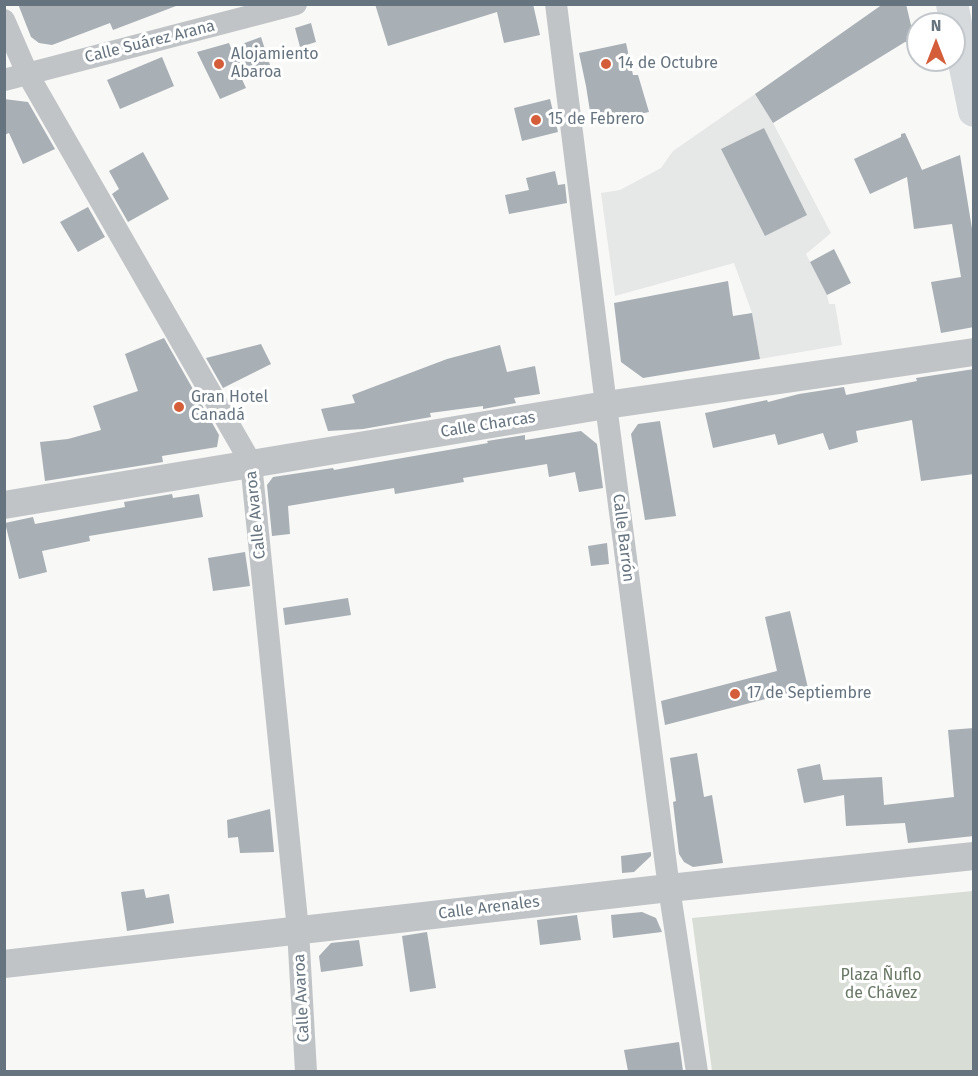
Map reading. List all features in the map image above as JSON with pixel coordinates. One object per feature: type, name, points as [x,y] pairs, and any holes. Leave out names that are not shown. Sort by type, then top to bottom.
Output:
[{"type":"main road","points":[[952,4],[974,111]]},
{"type":"street","name":"Calle Suárez Arana","points":[[4,80],[297,4]]},
{"type":"street","name":"Calle Barrón","points":[[556,4],[669,888],[697,1071]]},
{"type":"street","name":"Calle Avaroa","points":[[4,20],[27,73],[251,464],[298,930],[306,1071]]},
{"type":"street","name":"Calle Charcas","points":[[4,506],[606,405],[974,352]]},
{"type":"street","name":"Calle Arenales","points":[[4,964],[669,888],[974,856]]},
{"type":"shaded area","points":[[755,94],[773,123],[831,233],[806,254],[827,295],[829,304],[835,304],[842,345],[760,359],[752,313],[734,263],[615,296],[601,193],[620,190],[661,168],[673,151]]},
{"type":"green space","name":"Plaza Ñuflo de Chávez","points":[[973,891],[973,1071],[712,1071],[692,918]]},
{"type":"building","points":[[18,4],[175,4],[176,6],[113,30],[110,23],[52,45],[39,43],[31,37]]},
{"type":"building","points":[[375,4],[533,4],[540,35],[504,43],[497,12],[388,46]]},
{"type":"building","points":[[883,4],[906,4],[908,12],[906,12],[906,42],[773,123],[755,94]]},
{"type":"building","points":[[311,23],[316,42],[300,47],[295,28]]},
{"type":"building","name":"Alojamiento Abaroa","points":[[261,37],[270,65],[240,75],[246,88],[220,99],[197,52],[229,43],[231,48]]},
{"type":"building","points":[[626,43],[633,75],[638,75],[649,112],[592,124],[579,53]]},
{"type":"building","points":[[162,57],[174,86],[120,109],[107,80]]},
{"type":"building","points":[[4,99],[28,102],[55,149],[23,164],[9,133],[4,135]]},
{"type":"building","name":"15 de Febrero","points":[[550,99],[558,132],[522,141],[514,108]]},
{"type":"building","points":[[764,128],[807,215],[765,236],[721,149]]},
{"type":"building","points":[[905,133],[922,170],[960,155],[974,241],[974,327],[941,333],[931,282],[961,277],[952,224],[914,229],[907,177],[870,194],[854,159]]},
{"type":"building","points":[[143,152],[169,199],[128,222],[112,194],[119,189],[109,171]]},
{"type":"building","points":[[555,171],[558,185],[565,184],[567,203],[509,214],[505,195],[529,190],[526,178]]},
{"type":"building","points":[[88,207],[105,237],[78,252],[60,222]]},
{"type":"building","points":[[834,249],[851,283],[827,295],[810,262]]},
{"type":"building","points":[[728,281],[733,316],[752,313],[760,359],[643,378],[621,362],[614,303]]},
{"type":"building","points":[[164,338],[219,435],[217,447],[162,456],[163,462],[45,481],[40,442],[68,439],[101,430],[93,406],[138,391],[125,354]]},
{"type":"building","points":[[261,344],[271,364],[223,388],[206,358]]},
{"type":"building","points":[[500,345],[507,372],[535,366],[540,394],[514,398],[516,403],[483,409],[483,406],[430,413],[431,417],[363,429],[328,431],[321,409],[355,403],[352,395],[447,359]]},
{"type":"building","points":[[974,369],[974,474],[921,481],[912,420],[856,431],[858,442],[829,450],[823,433],[778,445],[775,434],[713,448],[705,413],[844,387],[846,395],[917,381],[916,378]]},
{"type":"building","points":[[660,421],[676,516],[645,520],[631,434],[638,424]]},
{"type":"building","points":[[581,431],[597,444],[603,488],[579,492],[575,472],[549,477],[547,464],[463,478],[464,482],[395,494],[394,488],[288,506],[290,534],[272,536],[267,485],[273,477],[333,468],[334,470],[525,435],[525,440]]},
{"type":"building","points":[[172,494],[173,498],[199,494],[203,517],[89,536],[90,541],[42,551],[47,572],[19,579],[5,523],[33,517],[35,524],[125,507],[124,502]]},
{"type":"building","points":[[607,543],[609,564],[591,566],[588,546]]},
{"type":"building","points":[[245,552],[250,586],[213,591],[208,558]]},
{"type":"building","points":[[348,598],[351,615],[285,625],[283,608]]},
{"type":"building","name":"17 de Septiembre","points":[[790,611],[808,688],[665,725],[661,701],[777,671],[765,617]]},
{"type":"building","points":[[974,728],[974,836],[908,843],[905,823],[846,826],[844,795],[804,803],[797,769],[820,764],[823,780],[882,777],[884,805],[954,797],[948,730]]},
{"type":"building","points":[[697,753],[704,797],[712,795],[723,863],[693,867],[684,862],[679,854],[673,802],[676,801],[670,758]]},
{"type":"building","points":[[270,809],[274,852],[240,853],[238,837],[228,838],[227,820]]},
{"type":"building","points":[[651,852],[651,856],[634,872],[622,873],[621,856]]},
{"type":"building","points":[[144,889],[146,898],[169,894],[174,923],[127,931],[121,892]]},
{"type":"building","points":[[642,912],[656,918],[662,932],[613,938],[611,915]]},
{"type":"building","points":[[577,915],[581,940],[540,945],[537,920]]},
{"type":"building","points":[[427,932],[436,988],[410,992],[402,936]]},
{"type":"building","points":[[359,940],[363,966],[321,972],[319,956],[331,943]]},
{"type":"building","points":[[679,1042],[683,1071],[628,1071],[624,1050]]},
{"type":"place","name":"Alojamiento Abaroa","points":[[219,64]]},
{"type":"place","name":"14 de Octubre","points":[[606,64]]},
{"type":"place","name":"15 de Febrero","points":[[536,120]]},
{"type":"place","name":"Gran Hotel Canadá","points":[[179,407]]},
{"type":"place","name":"17 de Septiembre","points":[[735,694]]}]
